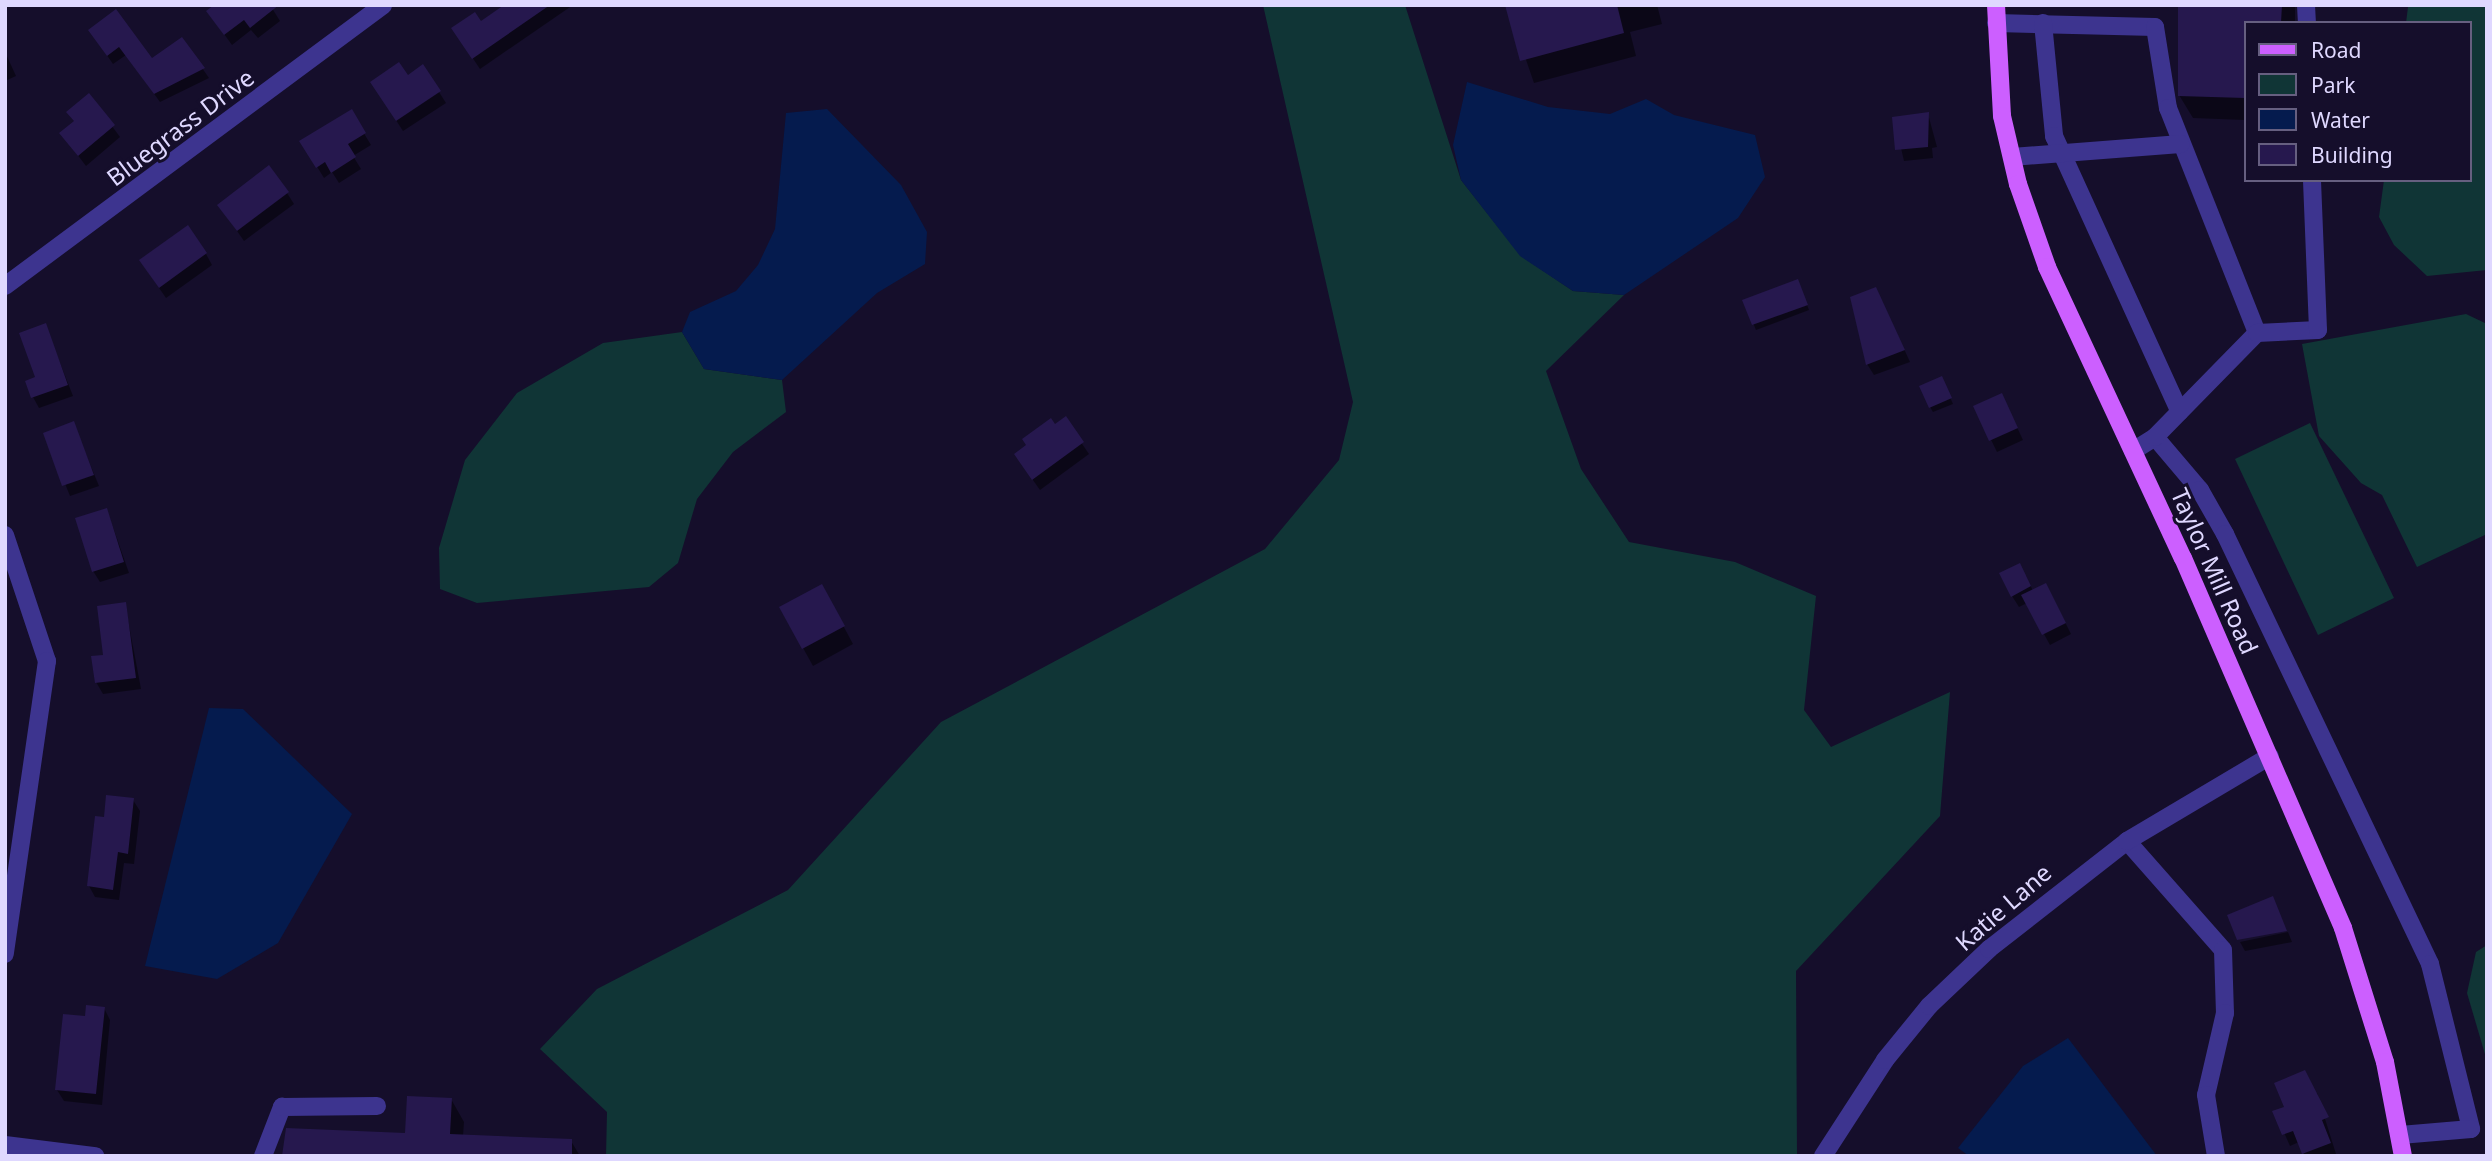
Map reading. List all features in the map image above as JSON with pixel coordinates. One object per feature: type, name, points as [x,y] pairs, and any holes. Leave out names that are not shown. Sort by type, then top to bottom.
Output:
[{"type":"main road","name":"Taylor Mill Road","points":[[1996,14],[2012,157],[2047,267],[2270,756],[2343,928],[2400,1135],[2403,1156]]},
{"type":"street","name":"Bluegrass Drive","points":[[5,286],[383,5]]},
{"type":"street","points":[[1996,14],[2043,23],[2155,27],[2181,144],[2257,333]]},
{"type":"street","points":[[2043,23],[2054,136],[2180,412]]},
{"type":"street","points":[[2012,157],[2181,144]]},
{"type":"street","points":[[2133,451],[2155,437],[2257,333],[2318,330],[2312,182]]},
{"type":"street","points":[[2155,437],[2200,491],[2225,534],[2430,964],[2471,1129],[2400,1135]]},
{"type":"street","points":[[5,535],[47,661],[5,954]]},
{"type":"street","name":"Katie Lane","points":[[1823,1156],[1929,1006],[1989,949],[2127,841],[2270,756]]},
{"type":"street","points":[[2127,841],[2223,950],[2225,1013],[2206,1095],[2216,1156]]},
{"type":"street","points":[[263,1156],[282,1107],[377,1106]]},
{"type":"street","points":[[5,1145],[95,1156]]},
{"type":"green space","points":[[1263,5],[1405,5],[1461,180],[1521,256],[1573,291],[1624,295],[1546,371],[1581,469],[1629,542],[1735,562],[1816,596],[1804,710],[1831,747],[1950,692],[1940,816],[1796,971],[1797,1156],[606,1156],[607,1112],[540,1049],[597,989],[788,890],[941,722],[1265,549],[1339,460],[1353,402]]},
{"type":"green space","points":[[2487,5],[2487,270],[2427,276],[2394,245],[2379,217],[2384,182],[2471,182],[2471,21],[2406,21],[2408,7]]},
{"type":"green space","points":[[2466,314],[2487,324],[2487,534],[2417,567],[2382,495],[2361,483],[2319,436],[2302,344]]},
{"type":"green space","points":[[682,332],[704,369],[782,380],[786,412],[733,452],[697,499],[678,563],[649,587],[477,603],[440,589],[439,548],[465,460],[517,393],[603,343]]},
{"type":"green space","points":[[2310,423],[2394,598],[2318,635],[2235,459]]},
{"type":"green space","points":[[2487,945],[2487,1061],[2467,993],[2476,952]]},
{"type":"water","points":[[1467,82],[1548,107],[1610,114],[1646,99],[1674,115],[1755,135],[1765,177],[1738,218],[1624,295],[1573,291],[1520,256],[1461,180],[1453,145]]},
{"type":"water","points":[[827,109],[901,185],[927,232],[925,264],[877,293],[782,380],[704,369],[682,332],[690,312],[736,291],[758,265],[775,229],[786,113]]},
{"type":"water","points":[[209,708],[243,709],[352,814],[278,943],[217,979],[145,966]]},
{"type":"water","points":[[2068,1038],[2157,1156],[1969,1156],[1958,1148],[2023,1066]]},
{"type":"building","points":[[214,5],[279,5],[250,28],[244,20],[224,35],[206,11]]},
{"type":"building","points":[[504,5],[550,5],[472,59],[451,28],[475,12],[481,21]]},
{"type":"building","points":[[1505,5],[1617,5],[1624,33],[1520,61]]},
{"type":"building","points":[[2178,5],[2282,5],[2281,21],[2244,21],[2244,98],[2178,96]]},
{"type":"building","points":[[116,9],[152,58],[182,37],[205,68],[154,94],[119,47],[107,56],[88,30]]},
{"type":"building","points":[[399,62],[408,75],[423,64],[441,91],[396,121],[370,82]]},
{"type":"building","points":[[89,93],[115,125],[78,156],[59,133],[74,121],[66,112]]},
{"type":"building","points":[[352,109],[366,133],[348,144],[356,157],[331,173],[325,162],[316,168],[299,141]]},
{"type":"building","points":[[1929,112],[1928,147],[1895,150],[1892,117]]},
{"type":"building","points":[[269,165],[289,192],[237,231],[217,205]]},
{"type":"building","points":[[188,225],[207,253],[159,288],[139,260]]},
{"type":"building","points":[[1798,279],[1808,305],[1752,325],[1742,300]]},
{"type":"building","points":[[1876,287],[1905,350],[1866,365],[1850,297]]},
{"type":"building","points":[[46,323],[68,385],[31,398],[25,381],[35,377],[19,333]]},
{"type":"building","points":[[1942,376],[1952,398],[1929,408],[1919,386]]},
{"type":"building","points":[[2002,393],[2018,428],[1989,441],[1973,406]]},
{"type":"building","points":[[1066,416],[1084,442],[1032,480],[1014,454],[1026,445],[1022,439],[1051,418],[1055,424]]},
{"type":"building","points":[[74,421],[94,475],[62,486],[43,433]]},
{"type":"building","points":[[107,508],[124,562],[92,572],[75,518]]},
{"type":"building","points":[[2020,563],[2031,586],[2011,597],[1999,573]]},
{"type":"building","points":[[2046,583],[2066,623],[2042,635],[2021,595]]},
{"type":"building","points":[[822,584],[845,626],[802,649],[779,607]]},
{"type":"building","points":[[126,602],[136,678],[95,683],[91,656],[103,655],[97,606]]},
{"type":"building","points":[[106,795],[134,798],[128,854],[118,852],[113,890],[87,886],[95,816],[104,817]]},
{"type":"building","points":[[2273,896],[2287,931],[2237,940],[2227,915]]},
{"type":"building","points":[[86,1005],[105,1007],[96,1094],[55,1090],[63,1014],[85,1016]]},
{"type":"building","points":[[2305,1070],[2329,1117],[2322,1120],[2331,1143],[2302,1154],[2293,1131],[2282,1135],[2272,1111],[2284,1107],[2274,1083]]},
{"type":"building","points":[[407,1096],[452,1098],[450,1134],[572,1139],[572,1156],[282,1156],[286,1128],[405,1133]]}]
